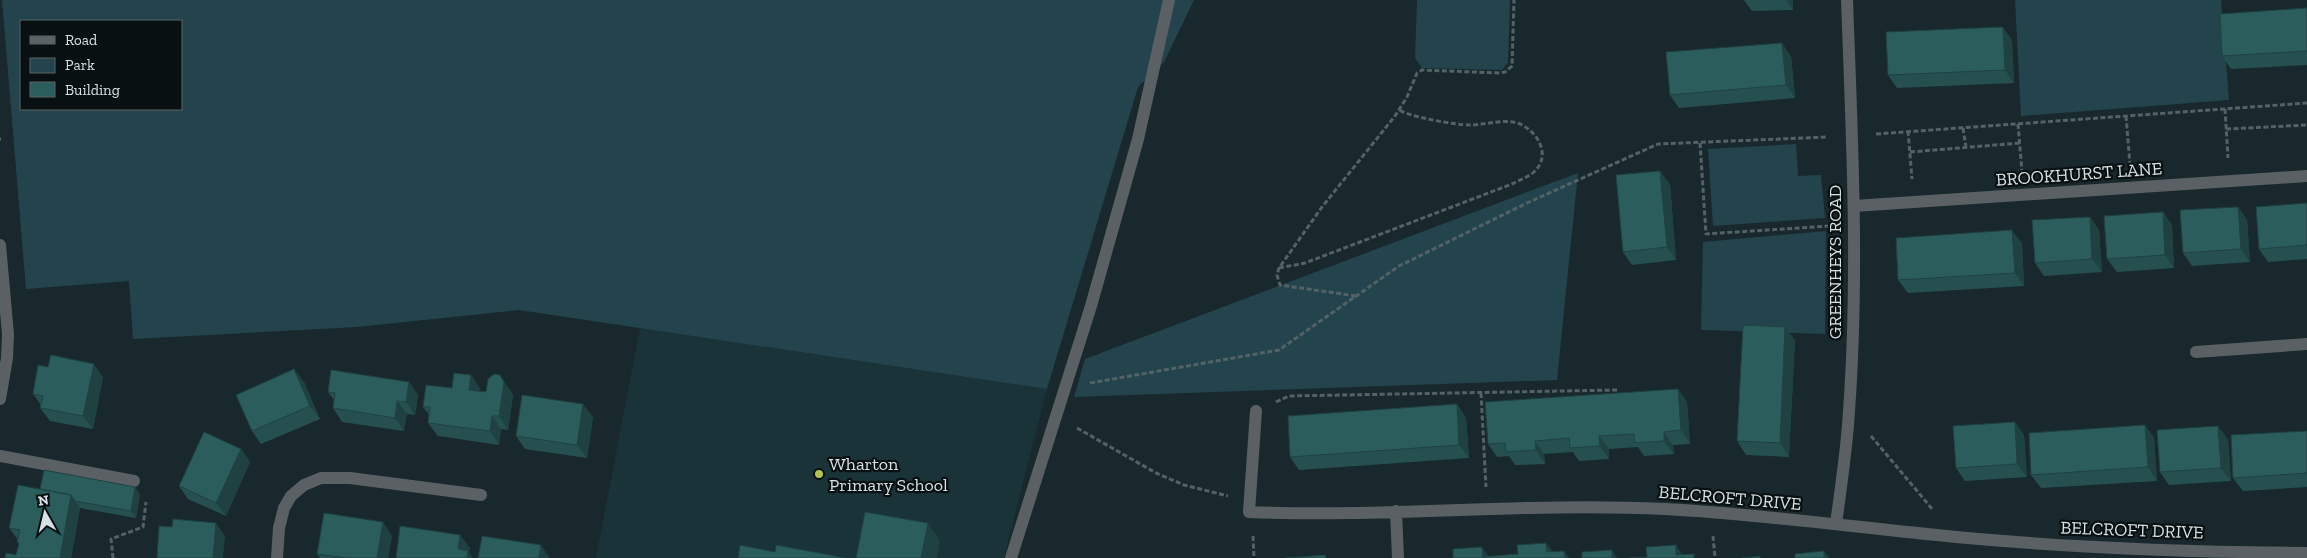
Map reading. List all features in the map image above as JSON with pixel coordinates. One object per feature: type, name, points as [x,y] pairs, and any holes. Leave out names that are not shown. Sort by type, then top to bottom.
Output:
[{"type":"street","points":[[1011,558],[1091,306],[1138,139],[1169,0]]},
{"type":"street","name":"GREENHEYS ROAD","points":[[1836,524],[1850,411],[1854,224],[1847,0]]},
{"type":"street","name":"BROOKHURST LANE","points":[[1854,206],[2307,176]]},
{"type":"street","points":[[0,245],[8,334],[7,358],[0,400]]},
{"type":"street","points":[[2196,352],[2307,344]]},
{"type":"street","points":[[1250,502],[1256,411]]},
{"type":"street","points":[[0,456],[134,481]]},
{"type":"street","points":[[277,558],[279,528],[284,508],[291,496],[304,485],[320,478],[350,478],[481,495]]},
{"type":"street","name":"BELCROFT DRIVE","points":[[1250,502],[1249,512],[1252,513],[1588,508],[1664,509],[1836,524],[2072,552],[2307,553]]},
{"type":"street","points":[[1396,511],[1398,558]]},
{"type":"path","points":[[1357,296],[1280,285],[1277,275],[1279,268],[1322,207],[1371,148],[1399,110],[1417,73],[1422,70],[1500,73],[1512,66],[1514,0]]},
{"type":"path","points":[[1068,380],[1088,384],[1278,350],[1400,266],[1527,203],[1658,144],[1852,136],[2307,103]]},
{"type":"path","points":[[2225,109],[2230,181]]},
{"type":"path","points":[[1279,268],[1305,263],[1512,184],[1534,172],[1541,164],[1542,146],[1531,131],[1520,124],[1508,122],[1469,125],[1399,110]]},
{"type":"path","points":[[2126,116],[2131,188]]},
{"type":"path","points":[[2018,124],[2024,195]]},
{"type":"path","points":[[2226,130],[2307,125]]},
{"type":"path","points":[[1963,128],[1966,147]]},
{"type":"path","points":[[1908,131],[1914,202]]},
{"type":"path","points":[[1910,152],[2020,142]]},
{"type":"path","points":[[1700,143],[1706,234],[1854,224]]},
{"type":"path","points":[[1256,411],[1289,396],[1617,390]]},
{"type":"path","points":[[1481,393],[1488,510]]},
{"type":"path","points":[[1850,411],[1956,537]]},
{"type":"path","points":[[1055,416],[1156,473],[1184,485],[1250,502]]},
{"type":"path","points":[[113,558],[111,539],[143,526],[146,495],[134,481]]},
{"type":"shaded area","name":"Wharton Primary School","points":[[640,328],[1047,389],[1004,558],[596,558]]},
{"type":"green space","points":[[2,0],[1194,0],[1164,62],[1138,87],[1047,389],[519,310],[357,327],[133,339],[129,281],[26,289]]},
{"type":"green space","points":[[1417,0],[1510,0],[1508,63],[1502,70],[1422,68],[1415,58]]},
{"type":"green space","points":[[2015,0],[2221,0],[2229,100],[2021,116]]},
{"type":"green space","points":[[1796,144],[1798,176],[1821,175],[1825,218],[1713,226],[1708,149]]},
{"type":"green space","points":[[1578,173],[1557,380],[1074,397],[1085,359]]},
{"type":"green space","points":[[1826,231],[1825,334],[1701,330],[1703,242]]},
{"type":"building","points":[[2307,8],[2307,51],[2222,56],[2220,14]]},
{"type":"building","points":[[2003,27],[2005,70],[1888,75],[1886,32]]},
{"type":"building","points":[[1782,43],[1786,85],[1670,95],[1666,52]]},
{"type":"building","points":[[1660,171],[1667,247],[1623,252],[1616,175]]},
{"type":"building","points":[[2307,203],[2307,245],[2259,249],[2256,207]]},
{"type":"building","points":[[2238,207],[2241,249],[2183,253],[2180,210]]},
{"type":"building","points":[[2163,212],[2165,255],[2107,259],[2104,216]]},
{"type":"building","points":[[2090,217],[2092,259],[2035,263],[2032,220]]},
{"type":"building","points":[[2012,230],[2015,273],[1898,280],[1896,238]]},
{"type":"building","points":[[1743,325],[1785,327],[1780,443],[1737,441]]},
{"type":"building","points":[[51,355],[94,364],[83,416],[40,408],[43,396],[33,394],[38,365],[48,367]]},
{"type":"building","points":[[294,369],[310,406],[252,431],[236,395]]},
{"type":"building","points":[[331,370],[409,382],[406,402],[397,401],[395,418],[333,408],[335,393],[328,392]]},
{"type":"building","points":[[454,373],[471,375],[469,390],[486,392],[488,379],[494,374],[500,375],[504,382],[499,416],[492,416],[490,431],[428,423],[430,407],[423,407],[426,385],[452,388]]},
{"type":"building","points":[[1678,389],[1681,430],[1664,432],[1664,441],[1635,443],[1634,434],[1599,436],[1600,446],[1570,448],[1569,438],[1535,441],[1536,450],[1506,452],[1505,443],[1488,444],[1485,402]]},
{"type":"building","points":[[522,395],[583,404],[577,445],[516,436]]},
{"type":"building","points":[[1457,404],[1459,445],[1290,457],[1288,416]]},
{"type":"building","points":[[2015,422],[2017,464],[1956,468],[1953,426]]},
{"type":"building","points":[[2145,425],[2148,467],[2031,475],[2029,433]]},
{"type":"building","points":[[2218,426],[2221,468],[2160,472],[2157,430]]},
{"type":"building","points":[[2307,431],[2307,473],[2233,478],[2231,435]]},
{"type":"building","points":[[204,432],[241,449],[216,503],[179,486]]},
{"type":"building","points":[[44,470],[135,487],[131,511],[75,501],[71,495],[40,489]]},
{"type":"building","points":[[18,485],[71,495],[60,558],[5,558],[6,553],[16,555],[19,543],[17,542],[20,530],[9,528]]},
{"type":"building","points":[[865,512],[928,523],[921,558],[856,558]]},
{"type":"building","points":[[324,513],[383,522],[377,558],[346,558],[317,554]]},
{"type":"building","points":[[173,519],[216,523],[213,558],[157,558],[159,526],[172,527]]},
{"type":"building","points":[[400,526],[460,535],[458,549],[468,551],[467,558],[396,558]]},
{"type":"building","points":[[482,536],[541,545],[539,558],[478,558]]},
{"type":"building","points":[[1546,543],[1547,552],[1564,551],[1565,558],[1453,558],[1453,549],[1482,547],[1483,557],[1518,554],[1517,545]]},
{"type":"building","points":[[740,545],[775,552],[776,545],[846,558],[738,558]]},
{"type":"building","points":[[1676,545],[1676,555],[1694,554],[1694,558],[1629,558],[1647,557],[1646,547]]},
{"type":"building","points":[[1612,550],[1612,558],[1582,558],[1582,552]]},
{"type":"building","points":[[1824,551],[1824,558],[1795,558],[1795,554]]},
{"type":"building","points":[[1325,555],[1326,558],[1286,558]]},
{"type":"building","points":[[1760,556],[1760,558],[1742,558]]},
{"type":"place","name":"Wharton Primary School","points":[[819,474]]}]
